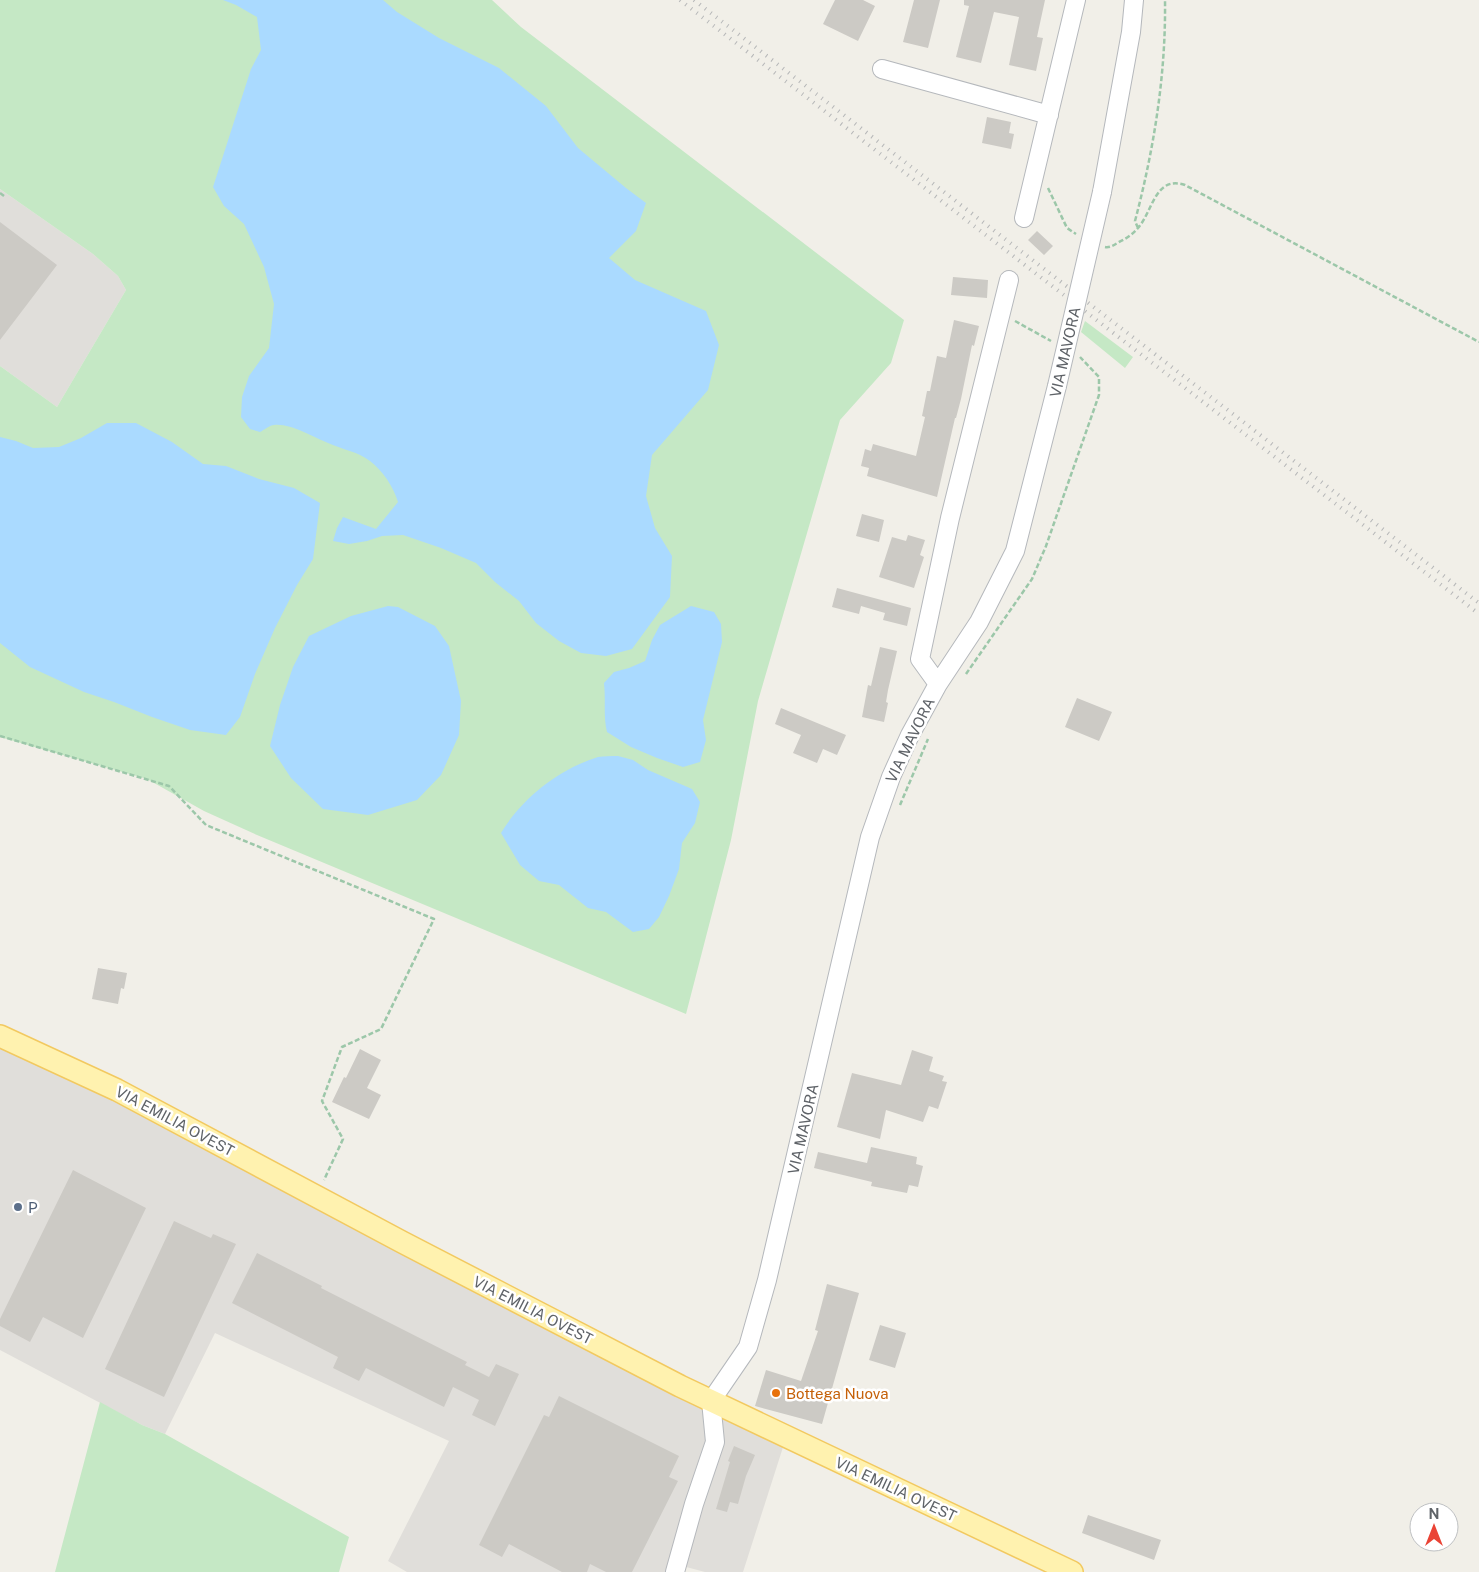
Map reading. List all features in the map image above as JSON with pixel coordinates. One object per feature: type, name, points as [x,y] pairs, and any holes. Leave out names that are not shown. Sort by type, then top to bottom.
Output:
[{"type":"main road","name":"VIA EMILIA OVEST","points":[[0,1036],[117,1090],[402,1242],[711,1401],[1072,1572]]},
{"type":"street","points":[[1024,218],[1076,0]]},
{"type":"street","name":"VIA MAVORA","points":[[711,1401],[748,1347],[772,1279],[818,1092],[870,837],[891,777],[910,734],[938,684],[979,622],[1015,551],[1057,386],[1102,192],[1131,32],[1134,0]]},
{"type":"street","points":[[882,69],[1050,115]]},
{"type":"street","name":"VIA MAVORA","points":[[938,684],[920,659],[950,518],[1009,280]]},
{"type":"street","points":[[675,1572],[694,1504],[716,1442],[711,1401]]},
{"type":"path","points":[[1138,228],[1135,221],[1148,171],[1162,73],[1166,30],[1166,0]]},
{"type":"path","points":[[1185,185],[1479,342]]},
{"type":"path","points":[[0,193],[4,196]]},
{"type":"path","points":[[1000,313],[1034,332]]},
{"type":"path","points":[[961,681],[1032,579],[1046,546],[1099,394],[1099,377],[1078,355]]},
{"type":"path","points":[[0,736],[169,786],[206,825],[434,919],[382,1029],[342,1047],[322,1101],[343,1139],[317,1196]]},
{"type":"path","points":[[897,811],[929,736]]},
{"type":"shaded area","points":[[0,189],[93,254],[118,276],[126,290],[57,407],[0,366]]},
{"type":"shaded area","points":[[0,1025],[94,1068],[297,1175],[785,1441],[743,1572],[705,1572],[675,1564],[672,1572],[407,1572],[388,1561],[449,1441],[215,1333],[165,1434],[142,1425],[0,1350]]},
{"type":"green space","points":[[0,0],[492,0],[521,27],[904,320],[891,363],[840,420],[758,701],[731,840],[686,1014],[257,835],[204,811],[147,779],[0,737],[0,366],[57,407],[126,290],[118,276],[93,254],[0,189]]},
{"type":"green space","points":[[1085,321],[1133,357],[1125,368],[1081,332]]},
{"type":"green space","points":[[100,1402],[142,1425],[165,1434],[349,1537],[339,1572],[55,1572]]},
{"type":"water","points":[[223,0],[383,0],[397,12],[439,38],[499,68],[546,106],[578,148],[646,203],[636,231],[609,258],[635,280],[706,311],[719,345],[708,390],[652,455],[646,496],[655,528],[672,556],[670,597],[632,649],[606,656],[581,653],[559,641],[536,623],[519,601],[495,582],[476,563],[441,548],[403,535],[382,536],[349,544],[333,541],[343,517],[376,529],[398,502],[383,474],[375,465],[360,455],[301,431],[287,426],[274,425],[260,432],[250,429],[241,417],[242,397],[249,376],[269,348],[274,304],[264,267],[244,224],[224,206],[213,187],[251,69],[261,50],[257,17]]},
{"type":"water","points":[[107,423],[136,423],[172,442],[203,464],[226,466],[259,479],[294,488],[320,503],[313,559],[275,628],[255,674],[240,717],[226,735],[190,730],[84,692],[30,667],[0,643],[0,437],[33,448],[59,447],[81,438]]},
{"type":"water","points":[[388,606],[398,607],[435,626],[449,646],[461,701],[459,735],[441,775],[417,800],[368,815],[323,809],[291,778],[270,746],[280,705],[293,667],[309,636],[351,616]]},
{"type":"water","points":[[691,606],[714,612],[721,624],[722,642],[703,720],[706,740],[700,762],[683,767],[631,747],[607,732],[604,683],[614,672],[645,661],[652,640],[660,625]]},
{"type":"water","points":[[618,756],[633,760],[648,770],[692,789],[700,802],[695,823],[682,843],[679,869],[659,917],[649,929],[633,932],[606,912],[588,908],[559,885],[539,881],[520,865],[501,833],[520,808],[543,786],[556,777],[583,762],[598,757]]},
{"type":"building","points":[[835,0],[863,0],[875,6],[858,41],[823,24]]},
{"type":"building","points":[[914,0],[940,0],[928,48],[903,42]]},
{"type":"building","points":[[964,0],[1045,0],[1037,37],[1043,38],[1036,71],[1009,65],[1019,17],[994,12],[981,63],[956,57],[969,6],[964,5]]},
{"type":"building","points":[[987,117],[1011,122],[1009,133],[1014,134],[1011,149],[982,143]]},
{"type":"building","points":[[0,222],[57,265],[0,340]]},
{"type":"building","points":[[1037,231],[1053,246],[1044,255],[1028,240]]},
{"type":"building","points":[[953,277],[988,280],[987,298],[951,295]]},
{"type":"building","points":[[954,320],[979,326],[974,346],[972,345],[937,497],[867,476],[869,468],[861,466],[865,449],[871,451],[873,444],[916,456],[925,417],[922,416],[927,391],[930,391],[937,356],[946,358]]},
{"type":"building","points":[[862,514],[884,520],[879,542],[856,536]]},
{"type":"building","points":[[908,535],[925,540],[920,555],[924,557],[914,588],[879,577],[892,537],[906,541]]},
{"type":"building","points":[[837,588],[911,608],[907,626],[883,620],[885,613],[861,606],[859,614],[832,607]]},
{"type":"building","points":[[880,647],[897,651],[888,690],[886,702],[888,703],[884,722],[862,717],[868,685],[871,686]]},
{"type":"building","points":[[1077,698],[1112,712],[1099,741],[1065,727]]},
{"type":"building","points":[[781,708],[846,735],[837,755],[823,749],[817,763],[793,753],[801,735],[775,724]]},
{"type":"building","points":[[98,968],[127,973],[124,989],[121,988],[118,1004],[92,999]]},
{"type":"building","points":[[360,1049],[381,1060],[367,1088],[381,1095],[369,1119],[332,1102]]},
{"type":"building","points":[[912,1050],[933,1057],[929,1071],[944,1076],[942,1081],[947,1082],[938,1109],[929,1106],[923,1122],[886,1110],[880,1139],[837,1127],[852,1073],[901,1085]]},
{"type":"building","points":[[871,1147],[917,1157],[916,1164],[923,1166],[918,1187],[909,1185],[907,1193],[871,1186],[872,1182],[814,1168],[818,1152],[867,1163]]},
{"type":"building","points":[[73,1170],[146,1208],[83,1338],[43,1317],[30,1342],[0,1326],[0,1319]]},
{"type":"building","points":[[174,1221],[211,1238],[213,1234],[236,1244],[164,1397],[105,1369]]},
{"type":"building","points":[[257,1253],[322,1286],[321,1288],[467,1362],[465,1365],[489,1377],[496,1364],[519,1374],[495,1426],[472,1415],[479,1400],[453,1387],[444,1407],[366,1368],[359,1381],[333,1368],[338,1357],[232,1303]]},
{"type":"building","points":[[827,1284],[859,1293],[822,1424],[755,1406],[766,1370],[801,1381],[818,1331],[815,1330]]},
{"type":"building","points":[[880,1325],[906,1333],[895,1368],[869,1360]]},
{"type":"building","points":[[559,1396],[679,1456],[669,1477],[678,1481],[632,1572],[606,1572],[590,1564],[587,1572],[562,1572],[509,1544],[502,1557],[479,1545],[544,1415],[549,1417]]},
{"type":"building","points":[[734,1446],[755,1455],[746,1476],[738,1504],[730,1502],[727,1512],[716,1509],[730,1462],[728,1461]]},
{"type":"building","points":[[1088,1515],[1161,1540],[1154,1560],[1082,1533]]},
{"type":"railway","points":[[680,0],[1479,614]]},
{"type":"railway","points":[[694,0],[1479,603]]},
{"type":"place","name":"P","points":[[18,1207]]},
{"type":"place","name":"Bottega Nuova","points":[[776,1393]]}]
